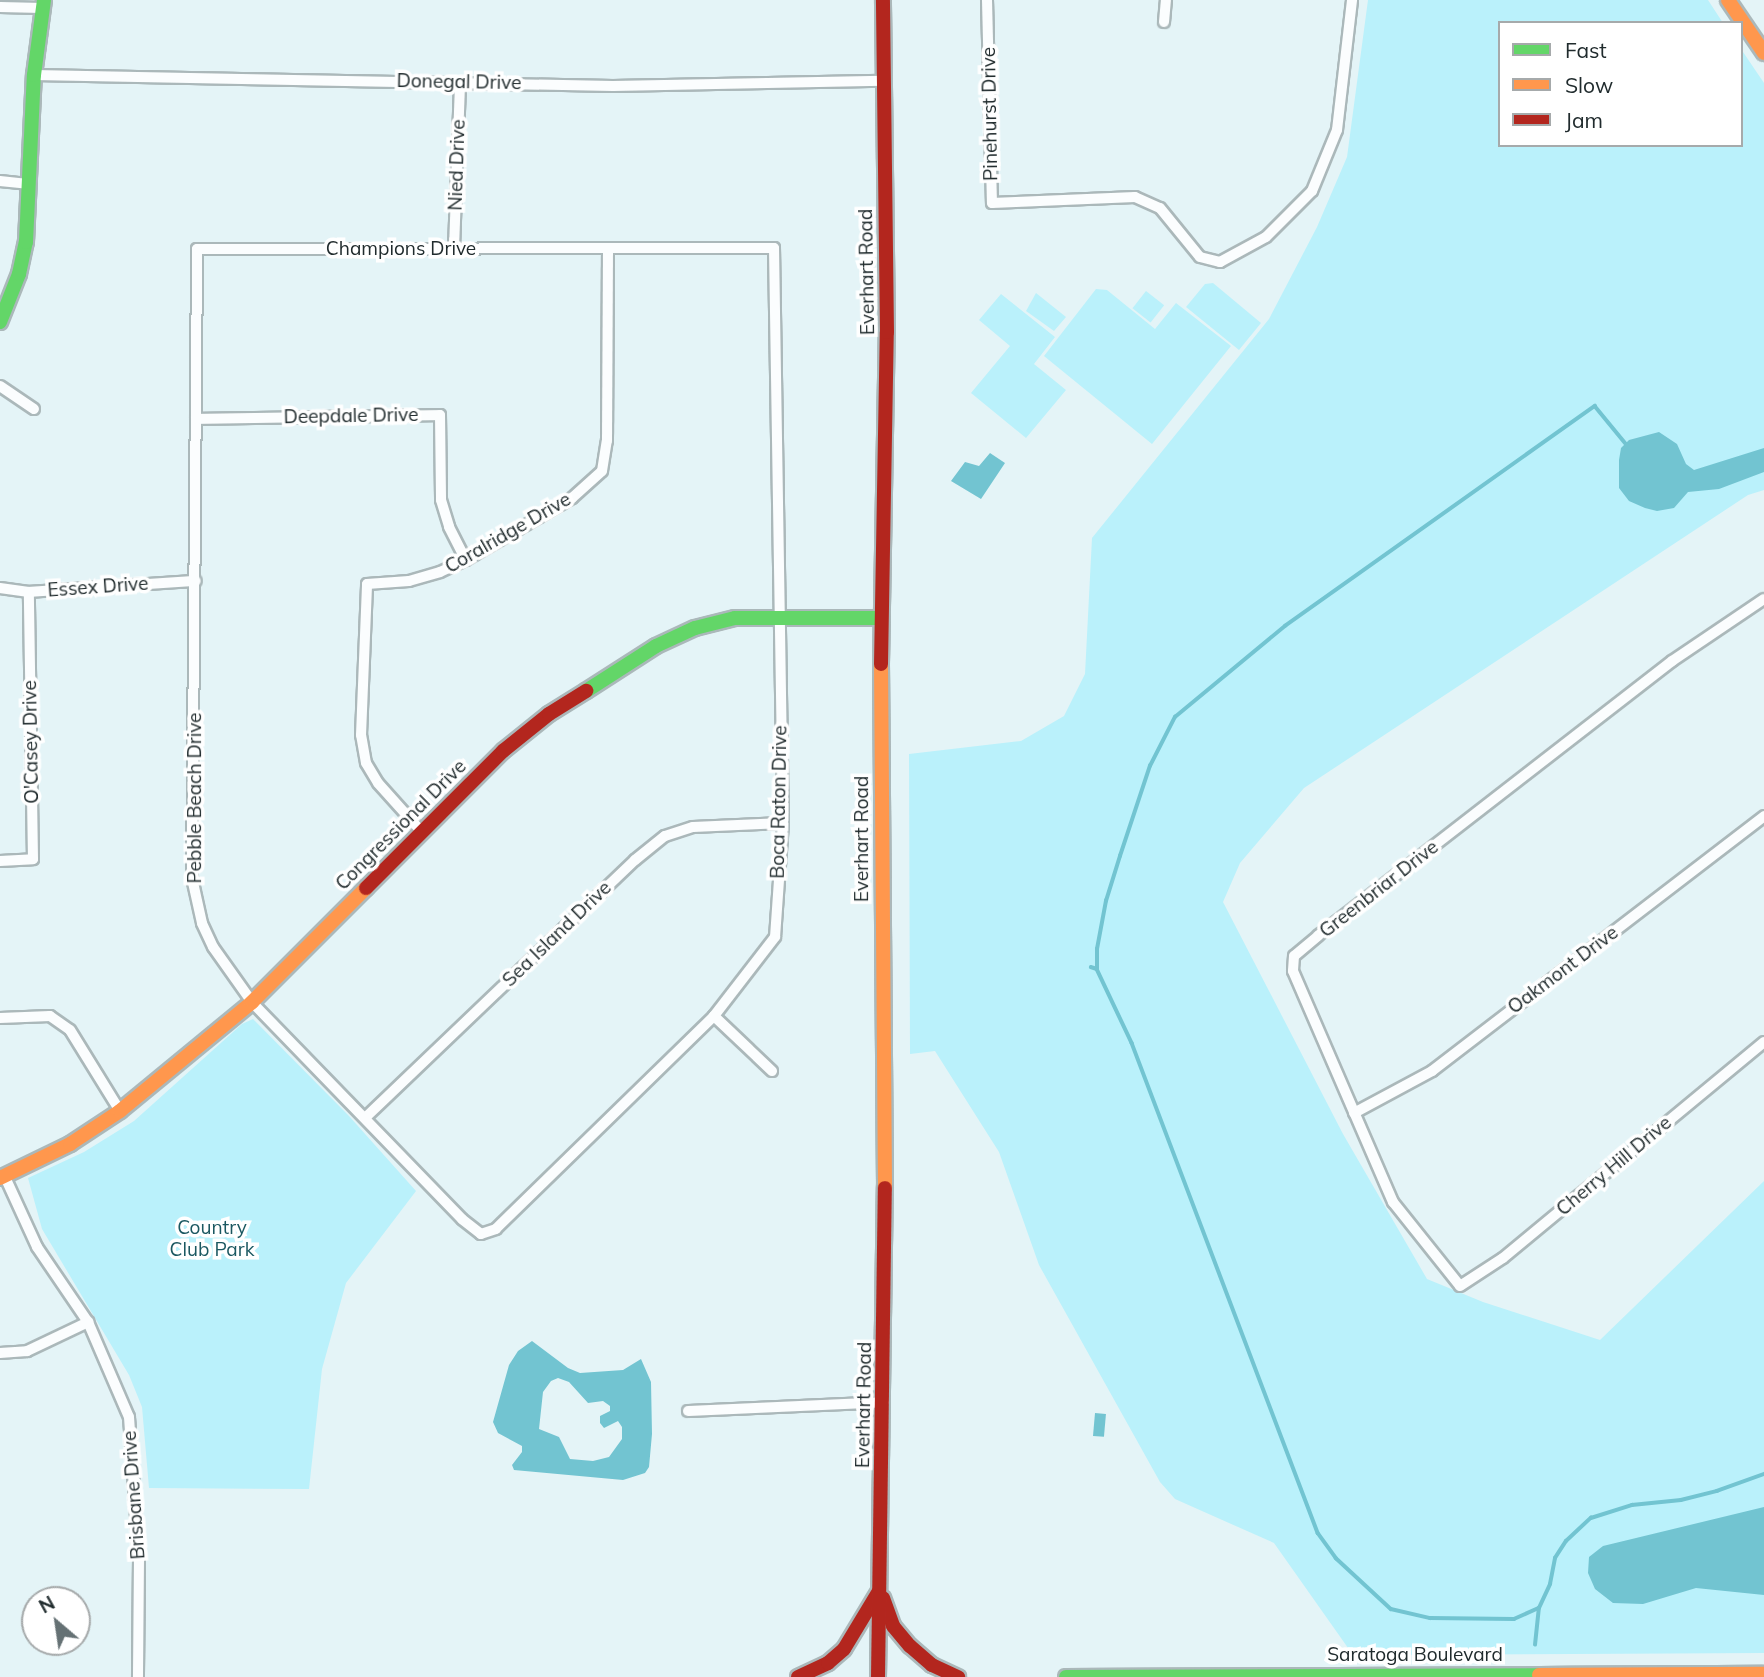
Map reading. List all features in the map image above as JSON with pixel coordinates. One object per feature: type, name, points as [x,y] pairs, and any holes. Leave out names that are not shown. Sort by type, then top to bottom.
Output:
[{"type":"main road","name":"Everhart Road","points":[[877,1677],[884,1402],[881,618],[887,332],[883,0]]},
{"type":"main road","points":[[1728,0],[1742,21]]},
{"type":"main road","points":[[0,322],[19,274],[26,242],[34,75],[43,4]]},
{"type":"main road","points":[[1743,22],[1764,53]]},
{"type":"main road","name":"Congressional Drive","points":[[2,1177],[70,1144],[120,1111],[252,1002],[502,751],[539,721],[656,646],[695,628],[735,618],[881,618]]},
{"type":"main road","points":[[880,1590],[893,1626],[909,1646],[932,1665],[961,1677]]},
{"type":"main road","points":[[798,1677],[828,1663],[844,1649],[880,1590]]},
{"type":"main road","name":"Saratoga Boulevard","points":[[1066,1677],[1764,1674]]},
{"type":"main road","points":[[938,1677],[961,1677]]},
{"type":"street","name":"Pinehurst Drive","points":[[987,0],[992,204],[1135,197],[1160,208],[1200,257],[1220,262],[1266,237],[1312,191],[1337,130],[1352,0]]},
{"type":"street","points":[[1164,22],[1166,0]]},
{"type":"street","points":[[0,7],[43,4]]},
{"type":"street","name":"Donegal Drive","points":[[34,75],[614,86],[883,81]]},
{"type":"street","name":"Nied Drive","points":[[454,248],[460,82]]},
{"type":"street","points":[[0,181],[30,184]]},
{"type":"street","name":"Coralridge Drive","points":[[421,831],[378,783],[366,763],[361,735],[367,584],[409,581],[440,572],[466,560],[572,498],[602,471],[607,441],[608,248]]},
{"type":"street","name":"Champions Drive","points":[[197,419],[197,249],[774,248]]},
{"type":"street","name":"Boca Raton Drive","points":[[481,1234],[496,1229],[714,1016],[775,937],[783,823],[774,248]]},
{"type":"street","points":[[0,386],[34,409]]},
{"type":"street","name":"Deepdale Drive","points":[[197,419],[440,415],[441,500],[449,527],[466,560]]},
{"type":"street","name":"Pebble Beach Drive","points":[[197,419],[192,878],[202,923],[213,947],[252,1002],[463,1219],[481,1234]]},
{"type":"street","name":"Essex Drive","points":[[0,588],[29,592],[197,581]]},
{"type":"street","name":"O'Casey Drive","points":[[0,861],[33,859],[29,592]]},
{"type":"street","name":"Greenbriar Drive","points":[[1460,1286],[1393,1202],[1293,971],[1294,956],[1672,661],[1764,599]]},
{"type":"street","name":"Oakmont Drive","points":[[1354,1113],[1432,1071],[1764,816]]},
{"type":"street","name":"Sea Island Drive","points":[[366,1117],[635,860],[665,836],[693,827],[783,823]]},
{"type":"street","points":[[0,1018],[50,1016],[70,1030],[120,1111]]},
{"type":"street","points":[[714,1016],[772,1071]]},
{"type":"street","name":"Cherry Hill Drive","points":[[1460,1286],[1503,1258],[1764,1042]]},
{"type":"street","name":"Brisbane Drive","points":[[2,1177],[37,1247],[88,1321],[129,1417],[139,1559],[138,1677]]},
{"type":"street","points":[[0,1353],[27,1351],[88,1321]]},
{"type":"street","points":[[688,1411],[884,1402]]},
{"type":"green space","points":[[1368,0],[1708,0],[1722,21],[1498,21],[1498,147],[1743,147],[1743,52],[1764,83],[1764,490],[1748,495],[1304,788],[1240,863],[1223,902],[1343,1134],[1427,1279],[1483,1302],[1600,1340],[1764,1181],[1764,1653],[1353,1655],[1274,1543],[1175,1499],[1160,1482],[1039,1265],[999,1152],[935,1051],[910,1054],[909,754],[1021,741],[1064,716],[1085,674],[1092,538],[1269,319],[1317,227],[1347,157]]},
{"type":"green space","points":[[1213,283],[1261,323],[1239,350],[1186,307],[1205,284]]},
{"type":"green space","points":[[1096,289],[1107,290],[1155,329],[1176,303],[1231,346],[1152,444],[1044,356]]},
{"type":"green space","points":[[1146,291],[1164,305],[1151,322],[1132,308]]},
{"type":"green space","points":[[1036,293],[1066,317],[1054,331],[1026,311]]},
{"type":"green space","points":[[1001,294],[1055,337],[1034,364],[1066,390],[1026,438],[971,393],[1010,346],[979,320]]},
{"type":"green space","name":"Country Club Park","points":[[253,1019],[349,1116],[416,1191],[346,1283],[322,1369],[309,1489],[149,1488],[142,1407],[129,1375],[42,1229],[28,1178],[84,1152],[134,1121],[242,1024]]},
{"type":"shaded area","points":[[1659,432],[1677,444],[1686,464],[1694,470],[1764,448],[1764,472],[1719,489],[1688,492],[1674,508],[1657,511],[1645,508],[1629,501],[1619,488],[1621,448],[1629,440]]},
{"type":"shaded area","points":[[990,453],[1005,463],[981,499],[951,481],[965,462],[979,466]]},
{"type":"shaded area","points":[[532,1341],[568,1368],[580,1373],[623,1370],[641,1359],[651,1382],[652,1434],[649,1467],[645,1473],[623,1480],[514,1470],[512,1465],[522,1452],[522,1446],[498,1433],[493,1422],[509,1365],[518,1351]],"holes":[[[558,1378],[569,1382],[588,1403],[603,1401],[610,1406],[610,1411],[600,1416],[600,1423],[604,1428],[618,1421],[622,1427],[622,1439],[609,1457],[593,1461],[570,1459],[559,1437],[539,1429],[543,1392],[551,1381]]]},
{"type":"shaded area","points":[[1095,1413],[1106,1414],[1104,1437],[1093,1436]]},
{"type":"shaded area","points":[[1764,1507],[1764,1595],[1696,1588],[1643,1604],[1613,1603],[1595,1589],[1588,1573],[1589,1557],[1603,1546]]},
{"type":"waterway","points":[[1091,967],[1097,969],[1097,949],[1106,901],[1150,766],[1175,717],[1285,626],[1595,406],[1627,445]]},
{"type":"waterway","points":[[1097,969],[1132,1043],[1318,1533],[1336,1558],[1391,1609],[1430,1618],[1514,1619],[1539,1608],[1550,1584],[1555,1558],[1566,1541],[1591,1518],[1632,1505],[1681,1500],[1717,1491],[1764,1474]]},
{"type":"waterway","points":[[1535,1645],[1539,1608]]},
{"type":"traffic: fast","points":[[0,322],[19,274],[26,242],[34,75],[44,0]]},
{"type":"traffic: fast","points":[[586,691],[656,646],[695,628],[735,618],[881,618]]},
{"type":"traffic: fast","points":[[1066,1677],[1539,1675]]},
{"type":"traffic: slow","points":[[1728,0],[1742,21]]},
{"type":"traffic: slow","points":[[1743,22],[1764,53]]},
{"type":"traffic: slow","points":[[881,664],[885,1188]]},
{"type":"traffic: slow","points":[[0,1178],[70,1144],[120,1111],[252,1002],[366,888]]},
{"type":"traffic: slow","points":[[1539,1675],[1764,1674]]},
{"type":"traffic: jam","points":[[881,664],[887,332],[883,0]]},
{"type":"traffic: jam","points":[[366,888],[503,751],[549,714],[586,691]]},
{"type":"traffic: jam","points":[[878,1677],[885,1188]]},
{"type":"traffic: jam","points":[[798,1677],[828,1663],[844,1649],[879,1591]]},
{"type":"traffic: jam","points":[[883,1598],[893,1626],[910,1646],[932,1665],[958,1677]]}]
